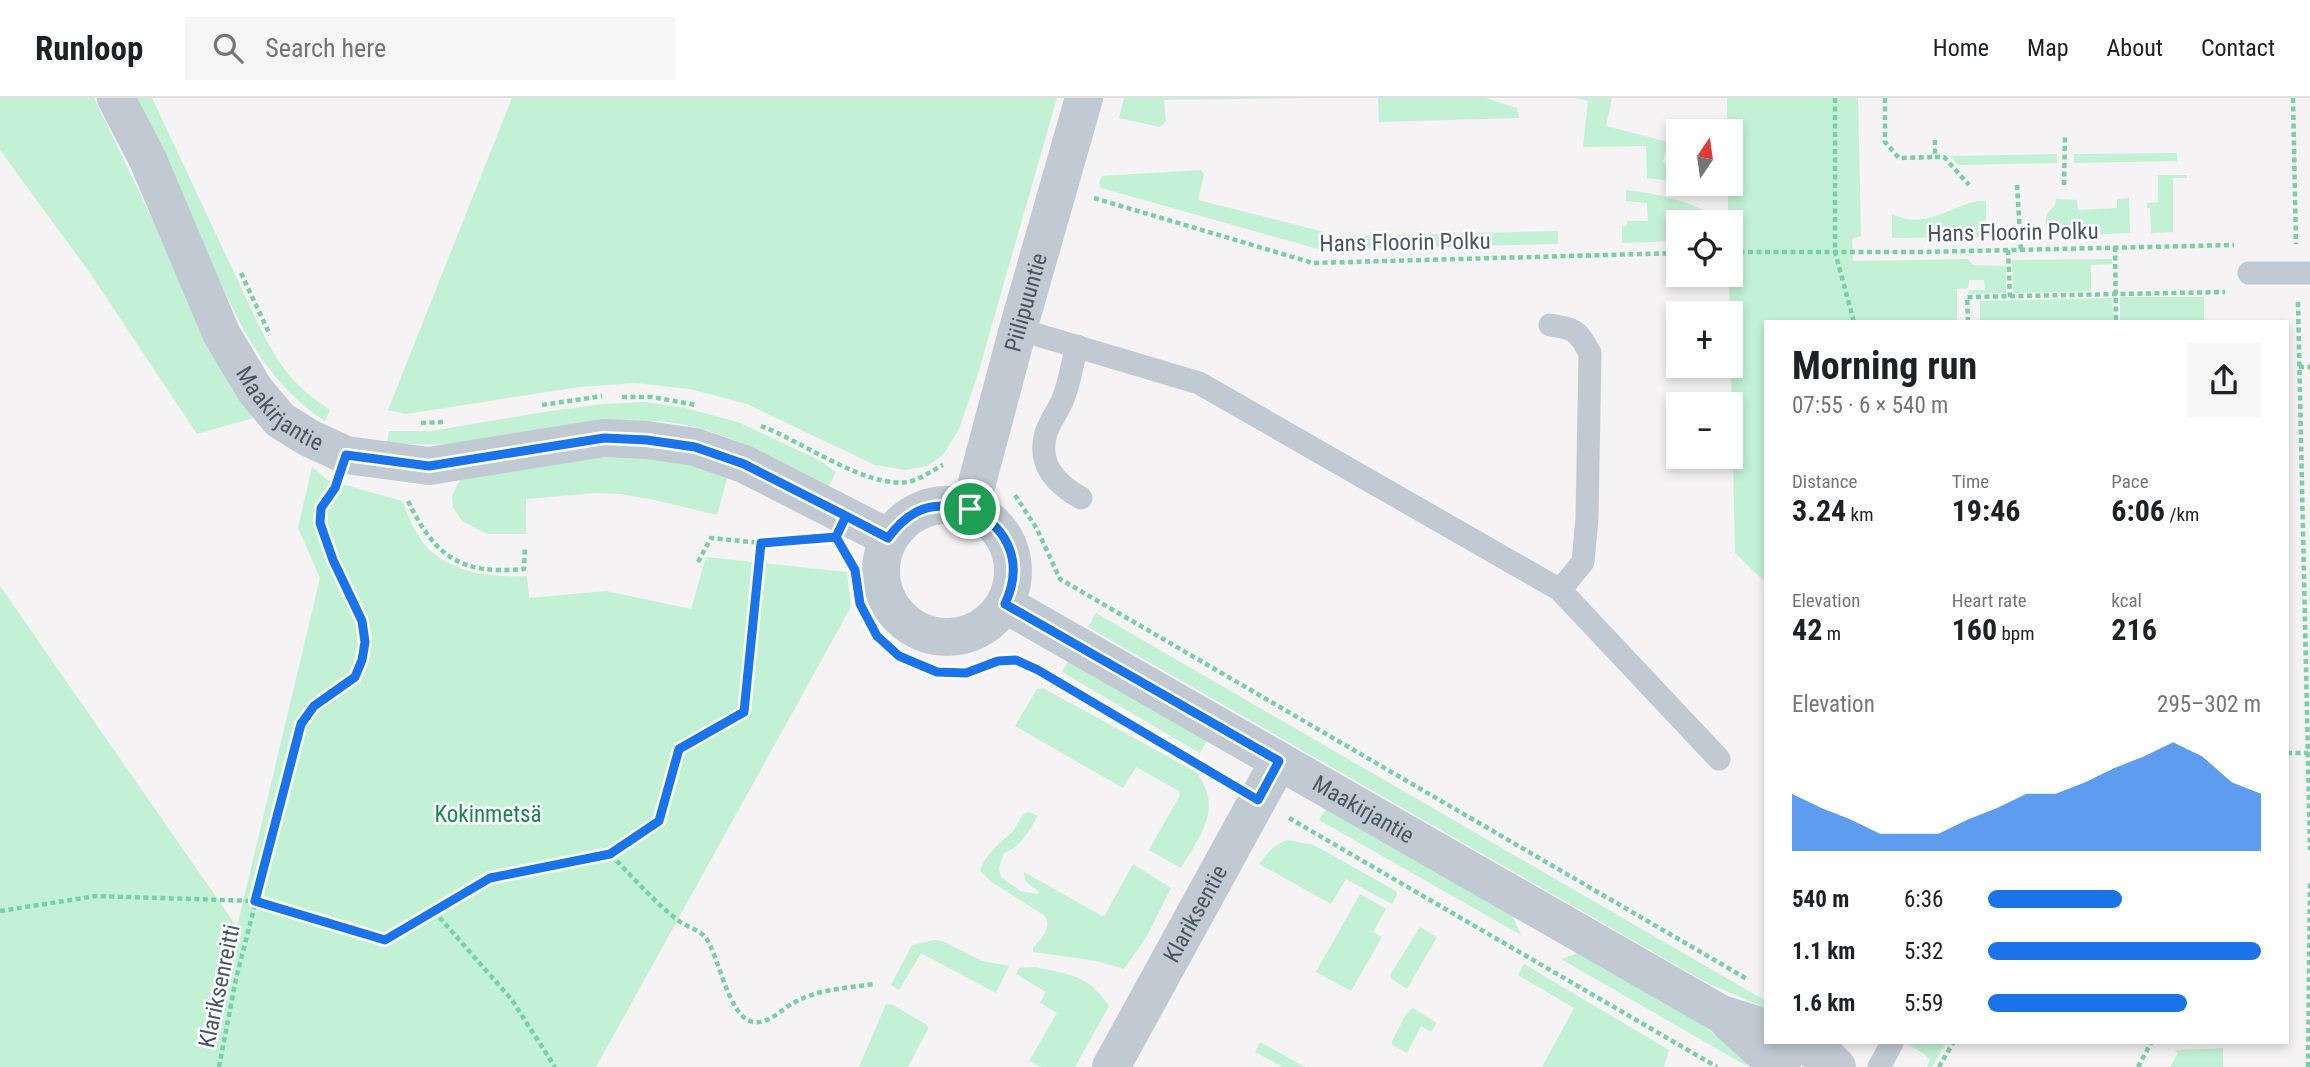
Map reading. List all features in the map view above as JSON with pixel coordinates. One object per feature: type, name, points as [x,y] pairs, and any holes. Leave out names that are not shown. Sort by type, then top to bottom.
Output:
[{"type":"street","name":"Maakirjantie","points":[[116,98],[148,160],[222,335],[256,390],[281,419],[309,438],[346,455],[429,466],[604,438],[647,440],[695,447],[744,464],[841,527],[888,538]]},
{"type":"street","name":"Piilipuuntie","points":[[970,509],[1084,98]]},
{"type":"street","points":[[949,505],[970,509],[987,517],[1000,530],[1007,542],[1014,569],[1013,582],[1005,604],[991,621],[977,630],[962,636],[925,634],[911,628],[889,605],[883,589],[881,563],[888,538],[909,516],[926,508],[949,505]]},
{"type":"street","name":"Maakirjantie","points":[[1005,604],[1721,1014],[1764,1027]]},
{"type":"street","name":"Klariksentie","points":[[1111,1067],[1279,761]]},
{"type":"street","name":"Maakirjantie","points":[[1721,1014],[1782,1067]]},
{"type":"street","points":[[1803,1044],[1828,1058],[1837,1067]]},
{"type":"lane","points":[[2249,273],[2310,273]]},
{"type":"lane","points":[[1550,325],[1573,329],[1579,333],[1590,353],[1587,518],[1583,562],[1560,590]]},
{"type":"lane","points":[[1018,329],[1199,383],[1560,590],[1719,759]]},
{"type":"lane","points":[[1077,346],[1064,398],[1046,435],[1044,451],[1046,465],[1053,476],[1064,488],[1081,498]]},
{"type":"lane","points":[[1879,1067],[1891,1044]]},
{"type":"path","points":[[1835,98],[1835,252],[1853,320]]},
{"type":"path","points":[[1885,98],[1885,142],[1899,158],[1944,157],[1969,185]]},
{"type":"path","points":[[2064,185],[2065,137]]},
{"type":"path","points":[[1935,140],[1935,157]]},
{"type":"path","points":[[2017,184],[2021,250]]},
{"type":"path","name":"Hans Floorin Polku","points":[[1060,188],[1313,263],[1666,253]]},
{"type":"path","name":"Hans Floorin Polku","points":[[1743,252],[2241,245]]},
{"type":"path","points":[[2283,245],[2296,245]]},
{"type":"path","points":[[2115,247],[2116,320]]},
{"type":"path","points":[[2008,250],[2010,297]]},
{"type":"path","points":[[1968,320],[1967,297],[2225,292]]},
{"type":"path","points":[[2299,367],[2310,367]]},
{"type":"path","name":"Klariksenreitti","points":[[219,1067],[236,979],[301,724],[314,706],[355,677],[362,660],[365,642],[362,621],[333,560],[320,523],[321,508],[335,488],[346,455]]},
{"type":"path","points":[[2302,472],[2310,472]]},
{"type":"path","points":[[864,476],[841,527],[855,570],[860,604],[877,636],[899,656],[937,672],[966,673],[998,661],[1016,660],[1038,670],[1080,590]]},
{"type":"path","points":[[2302,482],[2310,850]]},
{"type":"path","points":[[402,494],[436,548],[455,560],[489,570],[524,569],[525,547]]},
{"type":"path","points":[[698,562],[711,538],[761,543],[841,527]]},
{"type":"path","points":[[0,911],[96,896],[255,901],[385,940],[490,878],[610,854],[659,821],[679,749],[744,712],[761,543]]},
{"type":"path","points":[[1110,712],[1718,1067]]},
{"type":"path","points":[[2289,753],[2308,753]]},
{"type":"path","points":[[610,854],[678,920],[704,935],[717,958],[729,993],[740,1013],[750,1021],[760,1022],[776,1015],[808,995],[875,984]]},
{"type":"path","points":[[2308,1067],[2310,881]]},
{"type":"path","points":[[435,911],[512,1000],[555,1067]]},
{"type":"path","points":[[1939,1067],[1952,1044]]},
{"type":"path","points":[[2138,1067],[2150,1044]]},
{"type":"green space","points":[[0,98],[94,98],[226,373],[257,417],[197,434],[90,273],[0,150]]},
{"type":"green space","points":[[133,98],[152,98],[262,332],[290,376],[330,410],[325,421],[302,404],[282,384],[250,340],[236,316]]},
{"type":"green space","points":[[512,98],[1057,98],[979,370],[959,429],[943,455],[927,466],[905,470],[875,465],[747,404],[690,389],[635,383],[579,387],[406,414],[388,410]]},
{"type":"green space","points":[[1124,98],[1316,98],[1164,100],[1166,122],[1160,127],[1119,118]]},
{"type":"green space","points":[[1378,98],[1486,98],[1517,108],[1519,118],[1379,122]]},
{"type":"green space","points":[[1577,98],[1612,98],[1606,126],[1666,141],[1663,162],[1666,163],[1666,180],[1647,178],[1646,146],[1583,147],[1588,101]]},
{"type":"green space","points":[[1727,98],[1858,98],[1861,236],[1852,239],[1853,261],[1968,259],[1973,265],[2006,266],[2006,293],[1969,294],[1968,290],[1985,290],[1984,280],[1969,280],[1968,288],[1957,289],[1957,320],[1764,320],[1764,581],[1735,553],[1733,469],[1743,469],[1743,392],[1732,392],[1731,378],[1743,378],[1743,301],[1730,301],[1729,287],[1743,287],[1743,210],[1728,209],[1728,196],[1743,196],[1743,119],[1727,119]]},
{"type":"green space","points":[[2177,153],[2177,161],[2074,163],[2074,154]]},
{"type":"green space","points":[[2057,154],[2057,163],[1958,165],[1950,156]]},
{"type":"green space","points":[[1201,170],[1204,174],[1198,200],[1324,232],[1323,237],[1338,241],[1337,248],[1318,249],[1101,188],[1099,182],[1102,176]]},
{"type":"green space","points":[[2158,175],[2187,175],[2187,178],[2173,178],[2173,232],[2151,233],[2150,208],[2147,208],[2147,203],[2158,202]]},
{"type":"green space","points":[[1626,190],[1657,195],[1703,210],[1666,210],[1666,241],[1622,243],[1622,226],[1626,226],[1628,221],[1648,221],[1647,203],[1626,201]]},
{"type":"green space","points":[[2129,198],[2130,233],[2052,236],[2047,230],[2047,216],[2055,206],[2056,199],[2077,200],[2078,210],[2117,208],[2117,199]]},
{"type":"green space","points":[[1978,201],[1986,201],[1986,237],[1892,238],[1892,214],[1915,220],[1925,219]]},
{"type":"green space","points":[[1558,231],[1558,244],[1354,249],[1353,236]]},
{"type":"green space","points":[[2112,259],[2112,264],[2091,265],[2091,291],[2013,293],[2012,260]]},
{"type":"green space","points":[[2120,297],[2204,297],[2204,320],[2120,320]]},
{"type":"green space","points":[[2112,298],[2114,320],[1980,320],[1980,301]]},
{"type":"green space","points":[[645,402],[685,408],[738,422],[821,461],[836,472],[829,486],[721,435],[675,423],[651,421],[462,444],[387,442],[389,431],[431,431],[550,411]]},
{"type":"green space","points":[[606,452],[671,455],[729,472],[717,515],[655,500],[596,493],[526,499],[526,534],[487,534],[462,521],[453,507],[452,496],[460,480]]},
{"type":"green space","name":"Kokinmetsä","points":[[312,467],[328,480],[402,501],[423,542],[433,553],[454,566],[490,575],[527,576],[529,598],[606,591],[691,609],[706,557],[847,572],[851,607],[596,1067],[0,1067],[0,586],[237,927],[320,578],[298,528]]},
{"type":"green space","points":[[1096,613],[1764,1000],[1764,1007],[1707,983],[1088,627]]},
{"type":"green space","points":[[1070,658],[1208,739],[1200,753],[1062,672]]},
{"type":"green space","points":[[1043,688],[1196,772],[1204,785],[1209,810],[1201,833],[1181,868],[1149,850],[1180,795],[1179,791],[1136,767],[1123,788],[1015,726],[1037,689]]},
{"type":"green space","points":[[1327,807],[1510,911],[1521,935],[1319,820]]},
{"type":"green space","points":[[1029,812],[1038,816],[1020,842],[1004,853],[999,868],[1001,877],[1021,891],[1039,892],[1025,881],[1024,872],[1102,916],[1133,864],[1171,888],[1147,936],[1124,969],[1097,961],[1033,952],[1046,929],[1045,916],[992,882],[980,871],[992,850],[1012,832],[1023,814]]},
{"type":"green space","points":[[1287,840],[1314,845],[1396,891],[1397,895],[1392,904],[1346,879],[1331,904],[1259,864],[1272,849]]},
{"type":"green space","points":[[1360,894],[1386,909],[1373,932],[1382,937],[1351,991],[1316,972]]},
{"type":"green space","points":[[1420,927],[1437,937],[1407,989],[1390,975]]},
{"type":"green space","points":[[942,941],[982,961],[1009,966],[996,993],[921,953],[899,990],[891,985],[912,945]]},
{"type":"green space","points":[[1581,952],[1690,1015],[1748,1061],[1745,1065],[1561,959]]},
{"type":"green space","points":[[1524,964],[1669,1050],[1664,1067],[1542,1067],[1574,1008],[1518,975]]},
{"type":"green space","points":[[1035,967],[1068,974],[1085,982],[1101,995],[1109,1006],[1075,1067],[1041,1067],[1029,1061],[1057,1013],[1040,1003],[1046,992],[1016,974],[1019,968]]},
{"type":"green space","points":[[886,1004],[893,1005],[927,1025],[928,1029],[908,1067],[859,1067]]},
{"type":"green space","points":[[1413,1008],[1437,1023],[1431,1032],[1421,1026],[1407,1053],[1392,1045],[1392,1041],[1406,1014]]},
{"type":"green space","points":[[1260,1042],[1305,1067],[1283,1067],[1255,1052]]},
{"type":"green space","points":[[1907,1044],[1945,1044],[1932,1067],[1927,1067],[1930,1060]]},
{"type":"green space","points":[[2223,1048],[2223,1067],[2170,1067],[2178,1053],[2174,1050]]},
{"type":"route","points":[[970,509],[949,505],[926,508],[909,516],[888,538],[846,516],[836,537],[761,543],[744,712],[679,749],[659,821],[610,854],[490,878],[385,940],[255,901],[301,724],[314,706],[355,677],[362,660],[365,642],[362,621],[333,560],[320,523],[321,508],[335,488],[346,455],[429,466],[604,438],[647,440],[695,447],[744,464],[846,516],[836,537],[855,570],[860,604],[877,636],[899,656],[937,672],[966,673],[998,661],[1016,660],[1038,670],[1258,800],[1279,761],[1005,604],[1013,582],[1014,569],[1007,542],[987,517],[970,509]]}]
